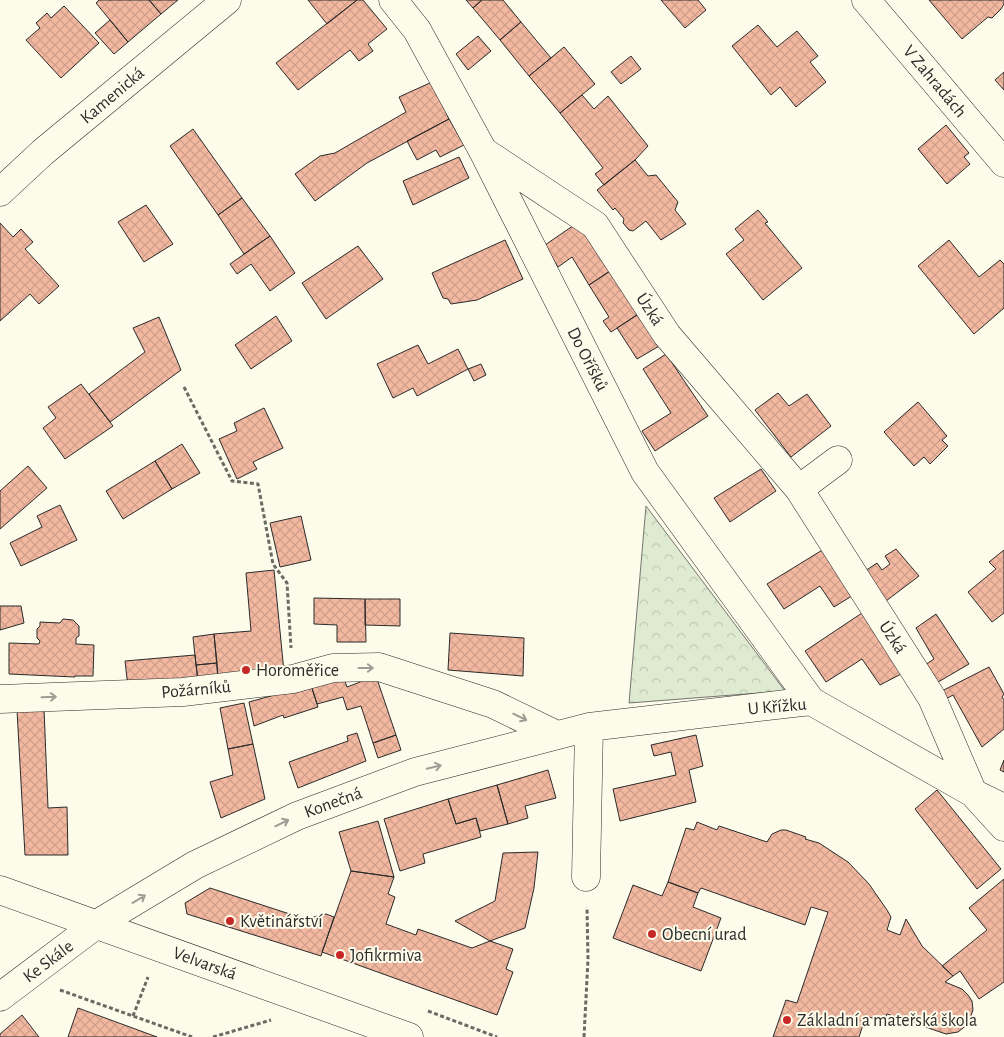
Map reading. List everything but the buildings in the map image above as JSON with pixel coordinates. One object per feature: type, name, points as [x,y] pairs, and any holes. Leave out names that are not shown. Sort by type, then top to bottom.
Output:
[{"type":"street","name":"Kamenická","points":[[0,192],[43,152],[227,0]]},
{"type":"street","name":"Do Oříšků","points":[[393,0],[417,30],[483,151],[645,472],[811,701]]},
{"type":"street","name":"V Zahradách","points":[[866,0],[1004,163]]},
{"type":"street","name":"Úzká","points":[[483,151],[595,225],[667,335],[799,489],[932,698],[973,793]]},
{"type":"street","points":[[799,489],[838,460]]},
{"type":"street","name":"Požárníků","points":[[0,699],[183,692],[293,679],[333,668],[380,668],[493,704],[558,735]]},
{"type":"street","name":"U Křížku","points":[[589,727],[811,701],[973,793]]},
{"type":"street","points":[[586,876],[589,727]]},
{"type":"street","name":"Konečná","points":[[97,924],[195,865],[296,816],[415,772],[589,727]]},
{"type":"street","points":[[973,793],[1004,808]]},
{"type":"street","points":[[973,793],[1004,827]]},
{"type":"street","name":"Velvarská","points":[[0,890],[409,1037]]},
{"type":"street","name":"Ke Skále","points":[[0,997],[97,924]]},
{"type":"path","points":[[184,387],[232,481],[258,484],[273,564],[287,583],[293,679]]},
{"type":"path","points":[[584,1037],[588,959],[586,876]]},
{"type":"path","points":[[140,974],[157,980]]},
{"type":"path","points":[[133,1016],[148,977]]},
{"type":"path","points":[[62,983],[54,988],[192,1037]]},
{"type":"path","points":[[213,1037],[272,1020],[263,1017]]},
{"type":"green space","points":[[646,506],[785,691],[629,703]]},
{"type":"place","name":"Horoměřice","points":[[246,670]]},
{"type":"place","name":"Květinářství","points":[[230,921]]},
{"type":"place","name":"Obecní urad","points":[[652,934]]},
{"type":"place","name":"Jofikrmiva","points":[[340,955]]},
{"type":"place","name":"Základní a mateřská škola","points":[[787,1020]]}]
